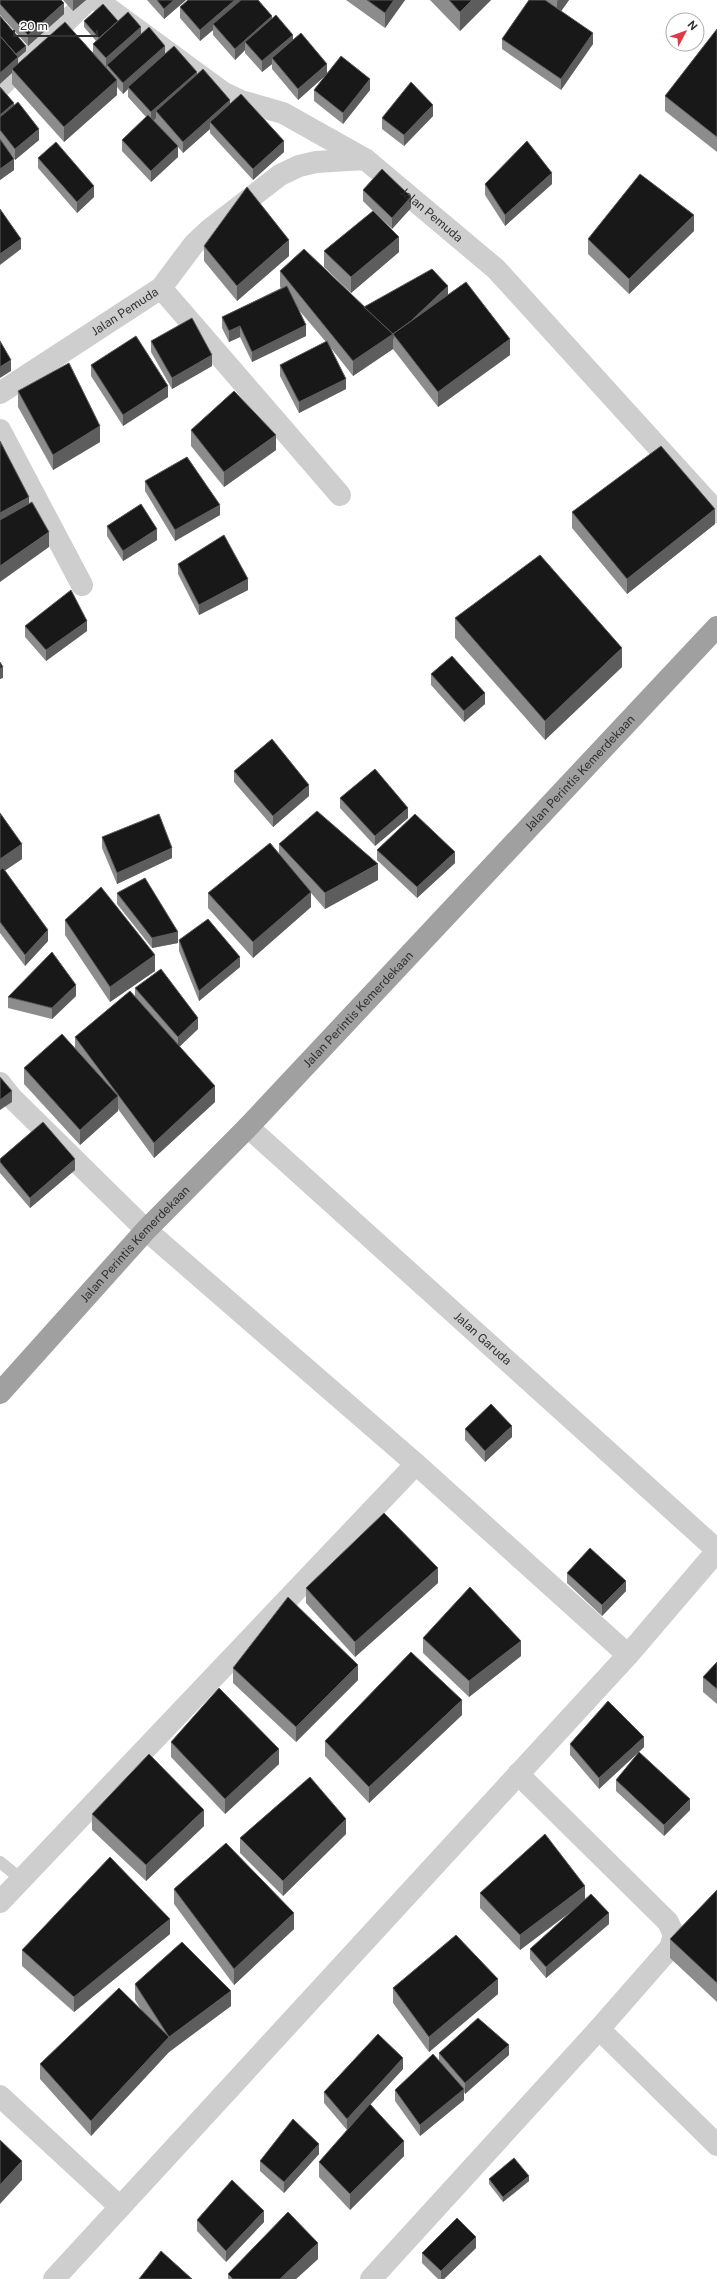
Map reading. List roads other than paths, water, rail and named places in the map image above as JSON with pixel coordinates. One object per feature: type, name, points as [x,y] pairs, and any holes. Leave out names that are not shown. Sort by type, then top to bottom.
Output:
[{"type":"highway","name":"Jalan Perintis Kemerdekaan","points":[[0,1393],[146,1230],[248,1126],[717,627]]},
{"type":"street","points":[[0,87],[88,0]]},
{"type":"street","points":[[97,0],[224,93],[241,101],[283,113],[365,159]]},
{"type":"street","name":"Jalan Pemuda","points":[[0,393],[161,288],[190,249],[208,230],[280,175],[299,166],[316,162],[365,159],[496,268],[717,512]]},
{"type":"street","points":[[161,288],[340,495]]},
{"type":"street","points":[[0,430],[82,585]]},
{"type":"street","points":[[0,1083],[16,1103],[146,1230],[416,1464],[628,1655]]},
{"type":"street","name":"Jalan Garuda","points":[[248,1126],[717,1551]]},
{"type":"street","points":[[0,1902],[416,1464]]},
{"type":"street","points":[[54,2279],[628,1655],[717,1551]]},
{"type":"street","points":[[371,2279],[599,2029],[670,1948],[674,1935],[673,1929],[518,1774]]},
{"type":"street","points":[[599,2029],[717,2145]]},
{"type":"street","points":[[0,2096],[120,2207]]},
{"type":"lane","points":[[0,1862],[21,1879]]}]
